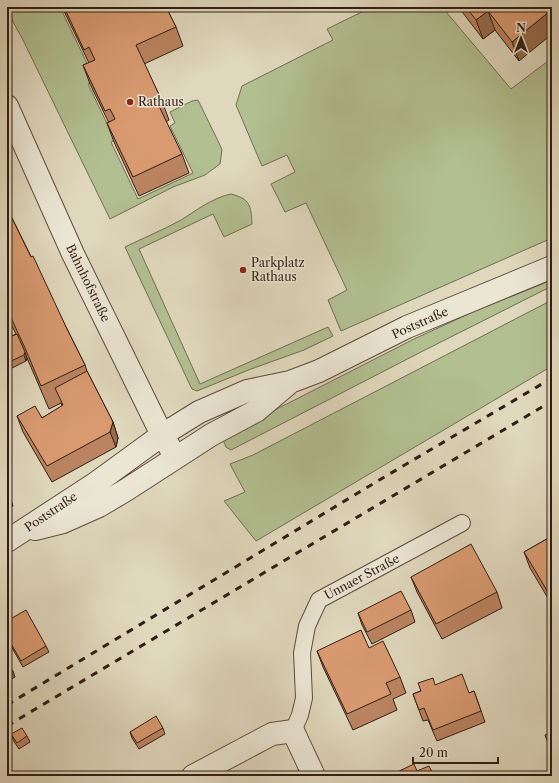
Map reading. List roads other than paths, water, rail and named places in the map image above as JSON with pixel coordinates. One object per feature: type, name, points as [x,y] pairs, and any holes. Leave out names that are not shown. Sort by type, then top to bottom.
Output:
[{"type":"street","name":"Bahnhofstraße","points":[[7,106],[73,254],[162,435],[176,457]]},
{"type":"street","name":"Poststraße","points":[[14,537],[96,483],[162,435],[199,412],[247,390],[290,382],[319,371],[407,327],[552,267]]},
{"type":"street","name":"Poststraße","points":[[14,537],[63,522],[99,506],[211,435],[256,411],[290,382]]},
{"type":"street","points":[[193,776],[272,734],[293,731],[314,776]]},
{"type":"lane","name":"Unnaer Straße","points":[[293,731],[300,715],[304,698],[302,653],[307,626],[319,600],[462,523]]},
{"type":"railway","points":[[7,705],[381,479],[552,378]]},
{"type":"railway","points":[[7,726],[552,401]]},
{"type":"place","name":"Rathaus","points":[[130,102]]},
{"type":"place","name":"Parkplatz Rathaus","points":[[243,270]]}]
